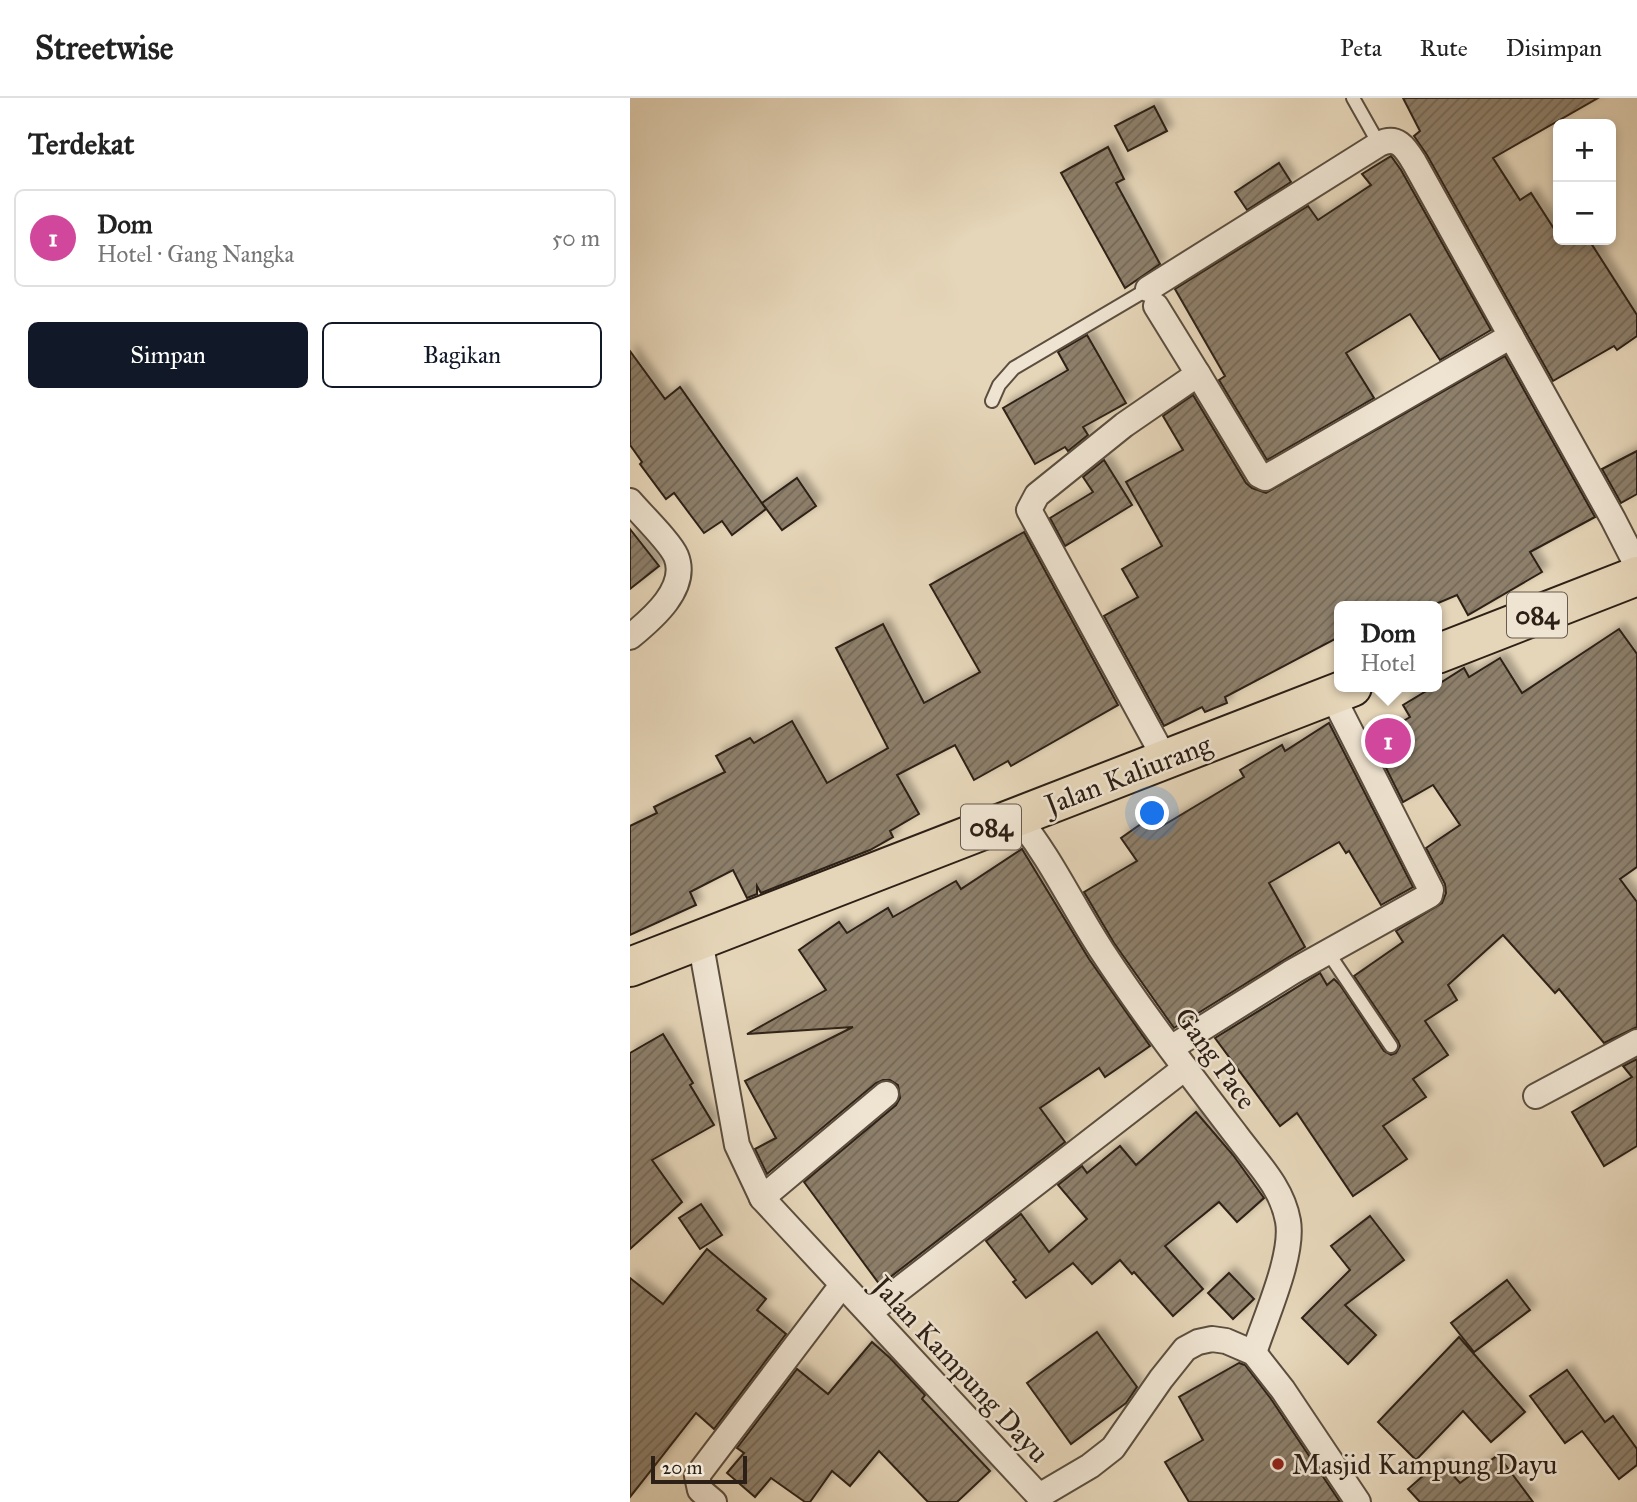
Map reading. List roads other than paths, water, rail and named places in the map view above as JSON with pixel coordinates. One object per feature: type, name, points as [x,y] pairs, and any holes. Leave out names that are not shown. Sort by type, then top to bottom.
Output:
[{"type":"main road","name":"084","points":[[1442,652],[1637,576]]},
{"type":"main road","name":"Jalan Kaliurang","points":[[630,967],[1339,692]]},
{"type":"street","points":[[1511,337],[1265,478],[1259,475],[1152,297],[1379,144],[1389,139],[1399,142],[1406,149],[1606,506],[1637,566]]},
{"type":"street","points":[[1165,759],[1029,510],[1037,495],[1124,425],[1198,374]]},
{"type":"street","points":[[630,501],[676,554],[680,573],[670,597],[648,622],[630,637]]},
{"type":"street","points":[[1171,1048],[1326,951],[1430,895],[1431,890],[1426,878],[1342,692]]},
{"type":"street","name":"Gang Pace","points":[[1017,817],[1044,854],[1101,950],[1185,1068],[1269,1175],[1284,1204],[1290,1241],[1287,1260],[1254,1353]]},
{"type":"street","name":"Jalan Kampung Dayu","points":[[699,940],[737,1145],[762,1198],[870,1312],[1035,1499],[1090,1466],[1113,1448],[1185,1349],[1212,1339],[1226,1341],[1254,1353]]},
{"type":"street","points":[[1536,1096],[1637,1042]]},
{"type":"street","points":[[870,1312],[1185,1068]]},
{"type":"street","points":[[762,1198],[886,1094]]},
{"type":"street","points":[[714,1502],[700,1490],[697,1476],[842,1285]]},
{"type":"street","points":[[1254,1353],[1283,1390],[1358,1502]]},
{"type":"lane","points":[[1353,98],[1379,144]]},
{"type":"lane","points":[[992,401],[999,385],[1014,368],[1152,297]]},
{"type":"lane","points":[[1326,951],[1391,1046]]},
{"type":"place","name":"Dom","points":[[1388,741]]},
{"type":"place","name":"Masjid Kampung Dayu","points":[[1278,1464]]}]
